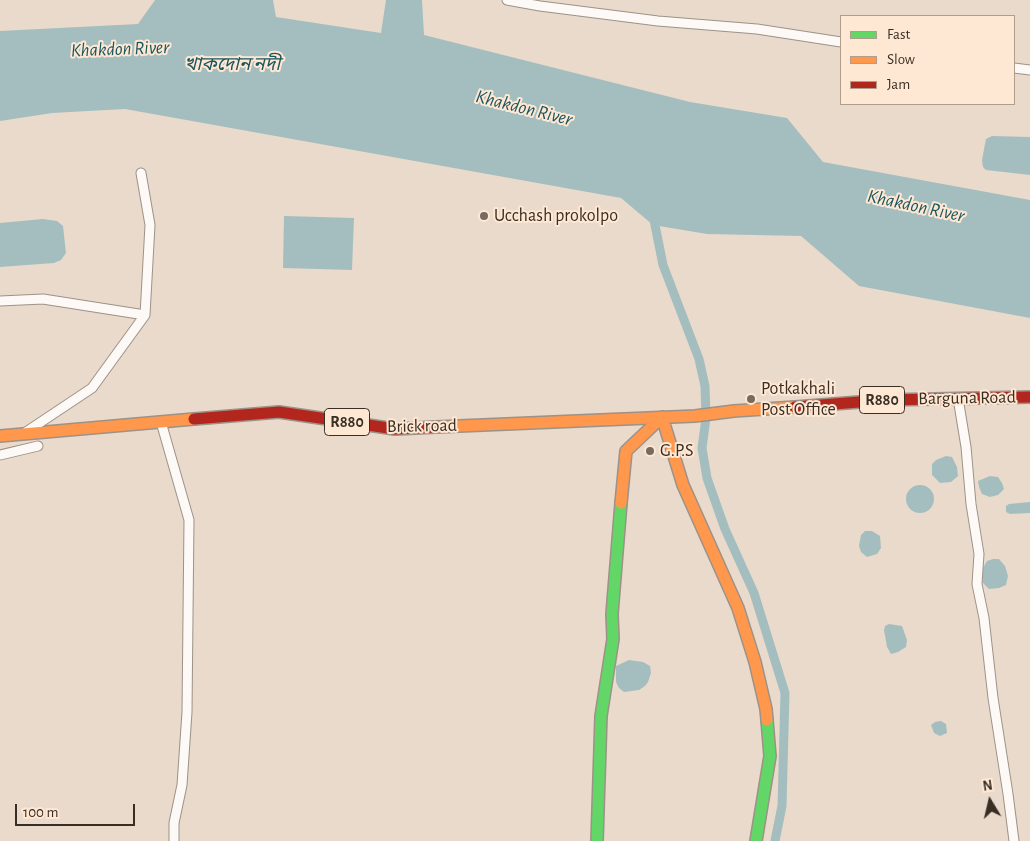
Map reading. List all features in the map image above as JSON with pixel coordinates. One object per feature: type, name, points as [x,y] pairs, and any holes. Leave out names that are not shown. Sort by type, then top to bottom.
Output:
[{"type":"main road","name":"Barguna Road","points":[[695,416],[734,411],[884,400],[1030,397]]},
{"type":"main road","name":"Brick road","points":[[5,435],[279,412],[395,428],[695,416]]},
{"type":"main road","points":[[597,841],[601,716],[614,639],[612,614],[626,451],[662,417],[686,493],[738,608],[766,709],[770,756],[756,841]]},
{"type":"street","points":[[507,0],[658,21],[757,29],[840,42]]},
{"type":"street","points":[[1015,68],[1030,70]]},
{"type":"street","points":[[24,433],[92,388],[145,315],[150,225],[142,173]]},
{"type":"street","points":[[0,301],[42,299],[98,306],[145,315]]},
{"type":"street","points":[[958,398],[979,554],[977,584],[984,618],[993,698],[1014,841]]},
{"type":"street","points":[[161,422],[189,520],[187,712],[182,785],[174,823],[174,841]]},
{"type":"street","points":[[5,435],[13,452]]},
{"type":"street","points":[[0,455],[38,446]]},
{"type":"water","name":"খাকদোন নদী","points":[[155,0],[273,0],[276,17],[381,33],[386,0],[422,0],[424,35],[690,102],[787,118],[823,162],[1030,200],[1030,318],[859,286],[801,236],[707,234],[653,225],[621,198],[125,109],[52,113],[0,121],[0,31],[138,24]]},
{"type":"water","points":[[992,136],[1030,137],[1030,175],[986,170],[983,167],[982,160],[986,139]]},
{"type":"water","points":[[284,216],[354,218],[352,270],[283,268]]},
{"type":"water","points":[[43,219],[57,221],[63,226],[66,253],[61,260],[54,263],[0,267],[0,223]]},
{"type":"water","points":[[946,456],[952,457],[957,467],[958,476],[951,482],[940,483],[932,475],[932,464]]},
{"type":"water","points":[[990,476],[998,477],[1004,489],[998,495],[990,497],[982,494],[978,481]]},
{"type":"water","points":[[920,485],[930,489],[934,499],[930,509],[920,513],[910,509],[906,499],[910,489]]},
{"type":"water","points":[[1030,502],[1030,513],[1010,514],[1006,512],[1006,506],[1009,504]]},
{"type":"water","points":[[865,531],[872,531],[880,536],[881,548],[877,554],[867,557],[861,552],[859,546],[861,535]]},
{"type":"water","points":[[999,559],[1005,566],[1008,576],[1006,585],[989,589],[983,583],[982,575],[987,561]]},
{"type":"water","points":[[889,624],[902,626],[907,640],[906,647],[891,654],[887,647],[884,630],[885,626]]},
{"type":"water","points":[[629,660],[643,662],[650,666],[651,673],[645,686],[639,690],[624,692],[616,682],[616,666]]},
{"type":"water","points":[[941,721],[946,724],[947,733],[940,736],[934,733],[931,725]]},
{"type":"waterway","points":[[653,215],[663,265],[699,359],[705,386],[706,418],[702,448],[707,478],[725,529],[754,593],[785,693],[782,806],[775,841]]},
{"type":"traffic: fast","points":[[597,841],[601,716],[613,639],[612,614],[621,503]]},
{"type":"traffic: fast","points":[[756,841],[770,756],[767,720]]},
{"type":"traffic: slow","points":[[436,427],[695,416],[795,407]]},
{"type":"traffic: slow","points":[[621,503],[626,451],[662,417],[683,485],[738,608],[755,662],[767,720]]},
{"type":"traffic: slow","points":[[0,436],[194,419]]},
{"type":"traffic: jam","points":[[795,407],[885,400],[1030,397]]},
{"type":"traffic: jam","points":[[194,419],[279,412],[395,429],[436,427]]},
{"type":"place","name":"Ucchash prokolpo","points":[[484,216]]},
{"type":"place","name":"Potkakhali Post Office","points":[[751,399]]},
{"type":"place","name":"G.P.S","points":[[650,451]]},
{"type":"water label","name":"Khakdon River","points":[[120,49]]},
{"type":"water label","name":"Khakdon River","points":[[524,108]]},
{"type":"water label","name":"Khakdon River","points":[[916,206]]}]
